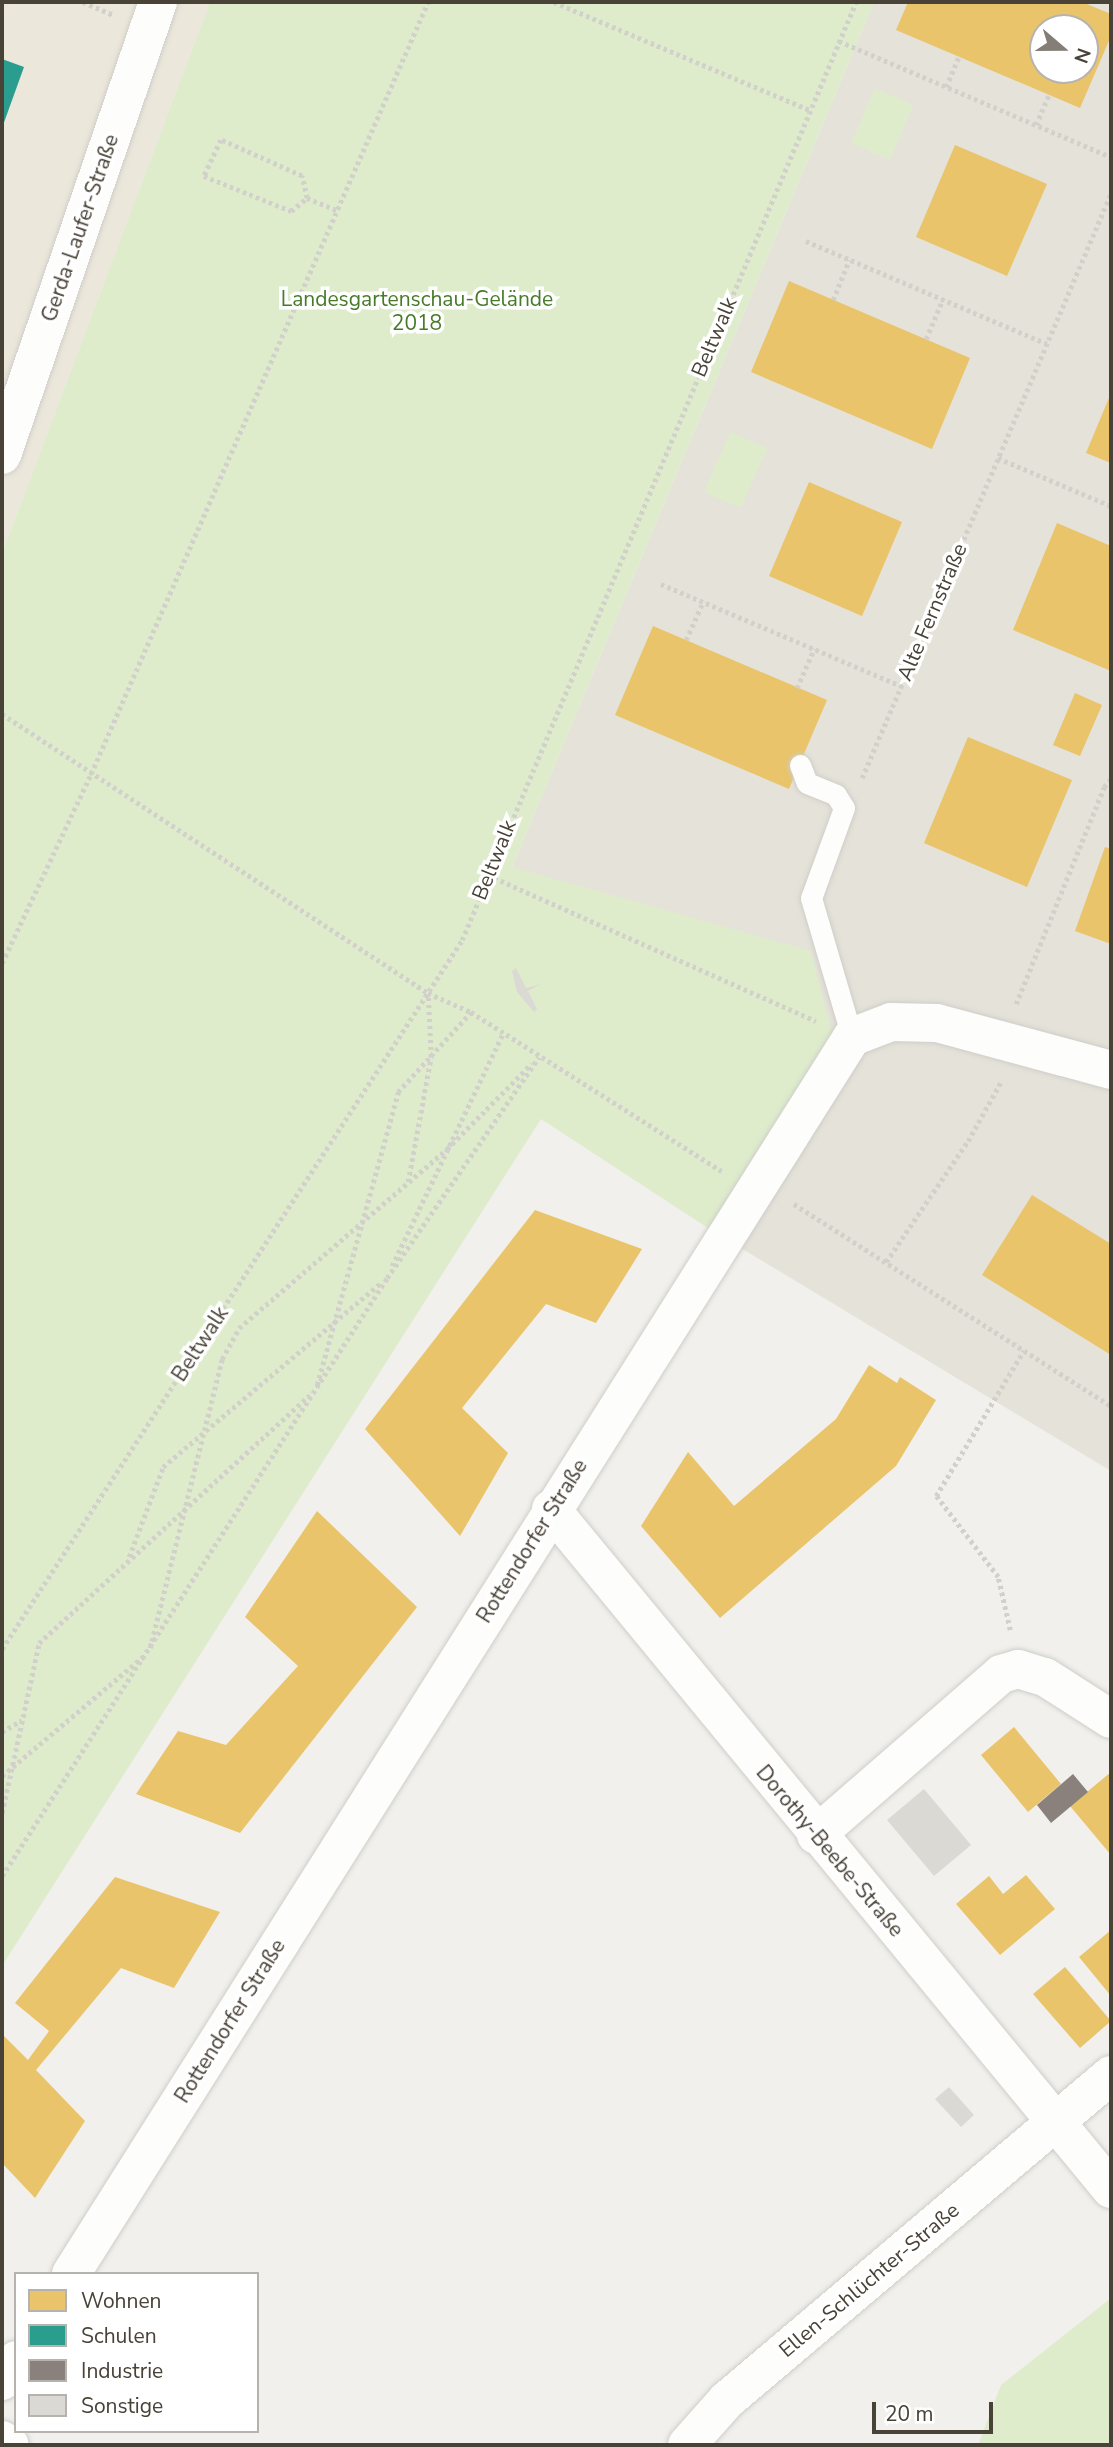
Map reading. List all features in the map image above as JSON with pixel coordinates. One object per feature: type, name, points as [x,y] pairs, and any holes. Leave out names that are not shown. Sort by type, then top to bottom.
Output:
[{"type":"street","name":"Gerda-Laufer-Straße","points":[[2,455],[158,2]]},
{"type":"street","points":[[852,1037],[891,1021],[937,1023],[1111,1070]]},
{"type":"street","name":"Rottendorfer Straße","points":[[72,2272],[551,1509],[852,1037]]},
{"type":"street","name":"Dorothy-Beebe-Straße","points":[[551,1509],[816,1835],[1111,2189]]},
{"type":"street","points":[[816,1835],[1001,1674],[1018,1669],[1045,1677],[1111,1718]]},
{"type":"street","name":"Ellen-Schlüchter-Straße","points":[[687,2445],[726,2400],[1111,2075]]},
{"type":"street","points":[[2,2381],[14,2363]]},
{"type":"street","points":[[2,2440],[10,2445]]},
{"type":"lane","points":[[800,765],[807,783],[836,795],[844,808],[811,898],[852,1037]]},
{"type":"path","points":[[83,2],[114,16]]},
{"type":"path","points":[[2,963],[91,774],[428,2]]},
{"type":"path","points":[[554,2],[810,110]]},
{"type":"path","name":"Beltwalk","points":[[2,1649],[462,940],[856,2]]},
{"type":"path","points":[[839,41],[1111,157]]},
{"type":"path","points":[[946,87],[959,56]]},
{"type":"path","points":[[1036,125],[1049,95]]},
{"type":"path","points":[[221,140],[302,176],[307,198],[291,211],[204,176],[221,140]]},
{"type":"path","name":"Alte Fernstraße","points":[[844,808],[901,687],[1111,193]]},
{"type":"path","points":[[307,198],[337,211]]},
{"type":"path","points":[[806,241],[1047,344]]},
{"type":"path","points":[[833,300],[849,260]]},
{"type":"path","points":[[926,339],[943,299]]},
{"type":"path","points":[[998,458],[1111,506]]},
{"type":"path","points":[[662,584],[901,687]]},
{"type":"path","points":[[686,640],[703,602]]},
{"type":"path","points":[[797,688],[814,649]]},
{"type":"path","points":[[2,715],[428,993],[471,1012],[539,1057],[886,1262],[1111,1406]]},
{"type":"path","points":[[886,1262],[968,1141],[1008,1070],[1009,1042],[1104,787],[1111,779]]},
{"type":"path","points":[[488,875],[852,1037]]},
{"type":"path","points":[[408,1182],[431,1057],[428,993]]},
{"type":"path","points":[[2,1813],[39,1643],[316,1389],[331,1323],[398,1091],[471,1012]]},
{"type":"path","points":[[127,1561],[163,1467],[387,1278],[503,1033]]},
{"type":"path","points":[[2,1776],[149,1652],[222,1359],[239,1328],[447,1149],[539,1057]]},
{"type":"path","points":[[2,1876],[149,1652],[387,1278],[539,1057]]},
{"type":"path","points":[[1018,1669],[998,1577],[936,1496],[1024,1350]]},
{"type":"path","points":[[2,1732],[23,1719]]},
{"type":"shaded area","points":[[2,2],[210,2],[2,554]]},
{"type":"shaded area","points":[[874,2],[1111,2],[1111,1471],[711,1230],[512,867]]},
{"type":"green space","name":"Landesgartenschau-Gelände 2018","points":[[210,2],[874,2],[512,867],[811,951],[833,1037],[711,1230],[541,1119],[2,1966],[2,554]]},
{"type":"green space","points":[[875,88],[913,105],[890,160],[851,143]]},
{"type":"green space","points":[[730,432],[767,448],[741,508],[704,492]]},
{"type":"green space","points":[[1111,2298],[1111,2445],[978,2445],[1001,2385]]},
{"type":"building: Wohnen","points":[[908,2],[1082,2],[1111,14],[1111,36],[1099,64],[1099,14],[1029,14],[1029,84],[1090,84],[1080,108],[896,30]]},
{"type":"building: Wohnen","points":[[955,145],[1047,184],[1007,276],[916,237]]},
{"type":"building: Wohnen","points":[[789,281],[970,358],[932,449],[751,372]]},
{"type":"building: Wohnen","points":[[1111,393],[1111,463],[1086,453]]},
{"type":"building: Wohnen","points":[[809,482],[902,522],[862,616],[769,576]]},
{"type":"building: Wohnen","points":[[1057,523],[1111,546],[1111,671],[1013,630]]},
{"type":"building: Wohnen","points":[[653,626],[827,700],[789,789],[615,715]]},
{"type":"building: Wohnen","points":[[1075,693],[1102,705],[1080,756],[1053,745]]},
{"type":"building: Wohnen","points":[[968,737],[1072,780],[1027,887],[924,843]]},
{"type":"building: Wohnen","points":[[1105,847],[1111,849],[1111,944],[1075,931]]},
{"type":"building: Wohnen","points":[[1032,1195],[1111,1244],[1111,1355],[982,1275]]},
{"type":"building: Wohnen","points":[[535,1210],[642,1249],[596,1323],[546,1304],[462,1408],[508,1453],[460,1536],[365,1429]]},
{"type":"building: Wohnen","points":[[869,1365],[897,1383],[900,1377],[936,1400],[896,1466],[720,1618],[641,1526],[688,1452],[734,1506],[836,1419]]},
{"type":"building: Wohnen","points":[[317,1511],[417,1607],[240,1833],[136,1794],[178,1731],[226,1745],[298,1666],[245,1617]]},
{"type":"building: Wohnen","points":[[1014,1727],[1061,1784],[1028,1812],[981,1755]]},
{"type":"building: Wohnen","points":[[1111,1772],[1111,1855],[1070,1806]]},
{"type":"building: Wohnen","points":[[1026,1875],[1055,1909],[1000,1955],[956,1904],[989,1876],[1003,1894]]},
{"type":"building: Wohnen","points":[[115,1877],[220,1912],[174,1988],[121,1968],[36,2070],[85,2121],[35,2198],[2,2163],[2,2034],[28,2060],[49,2031],[15,2003]]},
{"type":"building: Wohnen","points":[[1111,1930],[1111,1996],[1079,1957]]},
{"type":"building: Wohnen","points":[[1065,1967],[1111,2021],[1080,2048],[1033,1994]]},
{"type":"building: Schulen","points":[[2,59],[24,67],[2,128]]},
{"type":"building: Industrie","points":[[1073,1774],[1088,1792],[1051,1823],[1037,1805]]},
{"type":"building: Sonstige","points":[[516,968],[526,988],[541,984],[528,991],[537,1009],[534,1012],[517,992],[512,971]]},
{"type":"building: Sonstige","points":[[924,1789],[971,1845],[934,1876],[887,1820]]},
{"type":"building: Sonstige","points":[[949,2087],[974,2115],[961,2127],[935,2099]]}]
